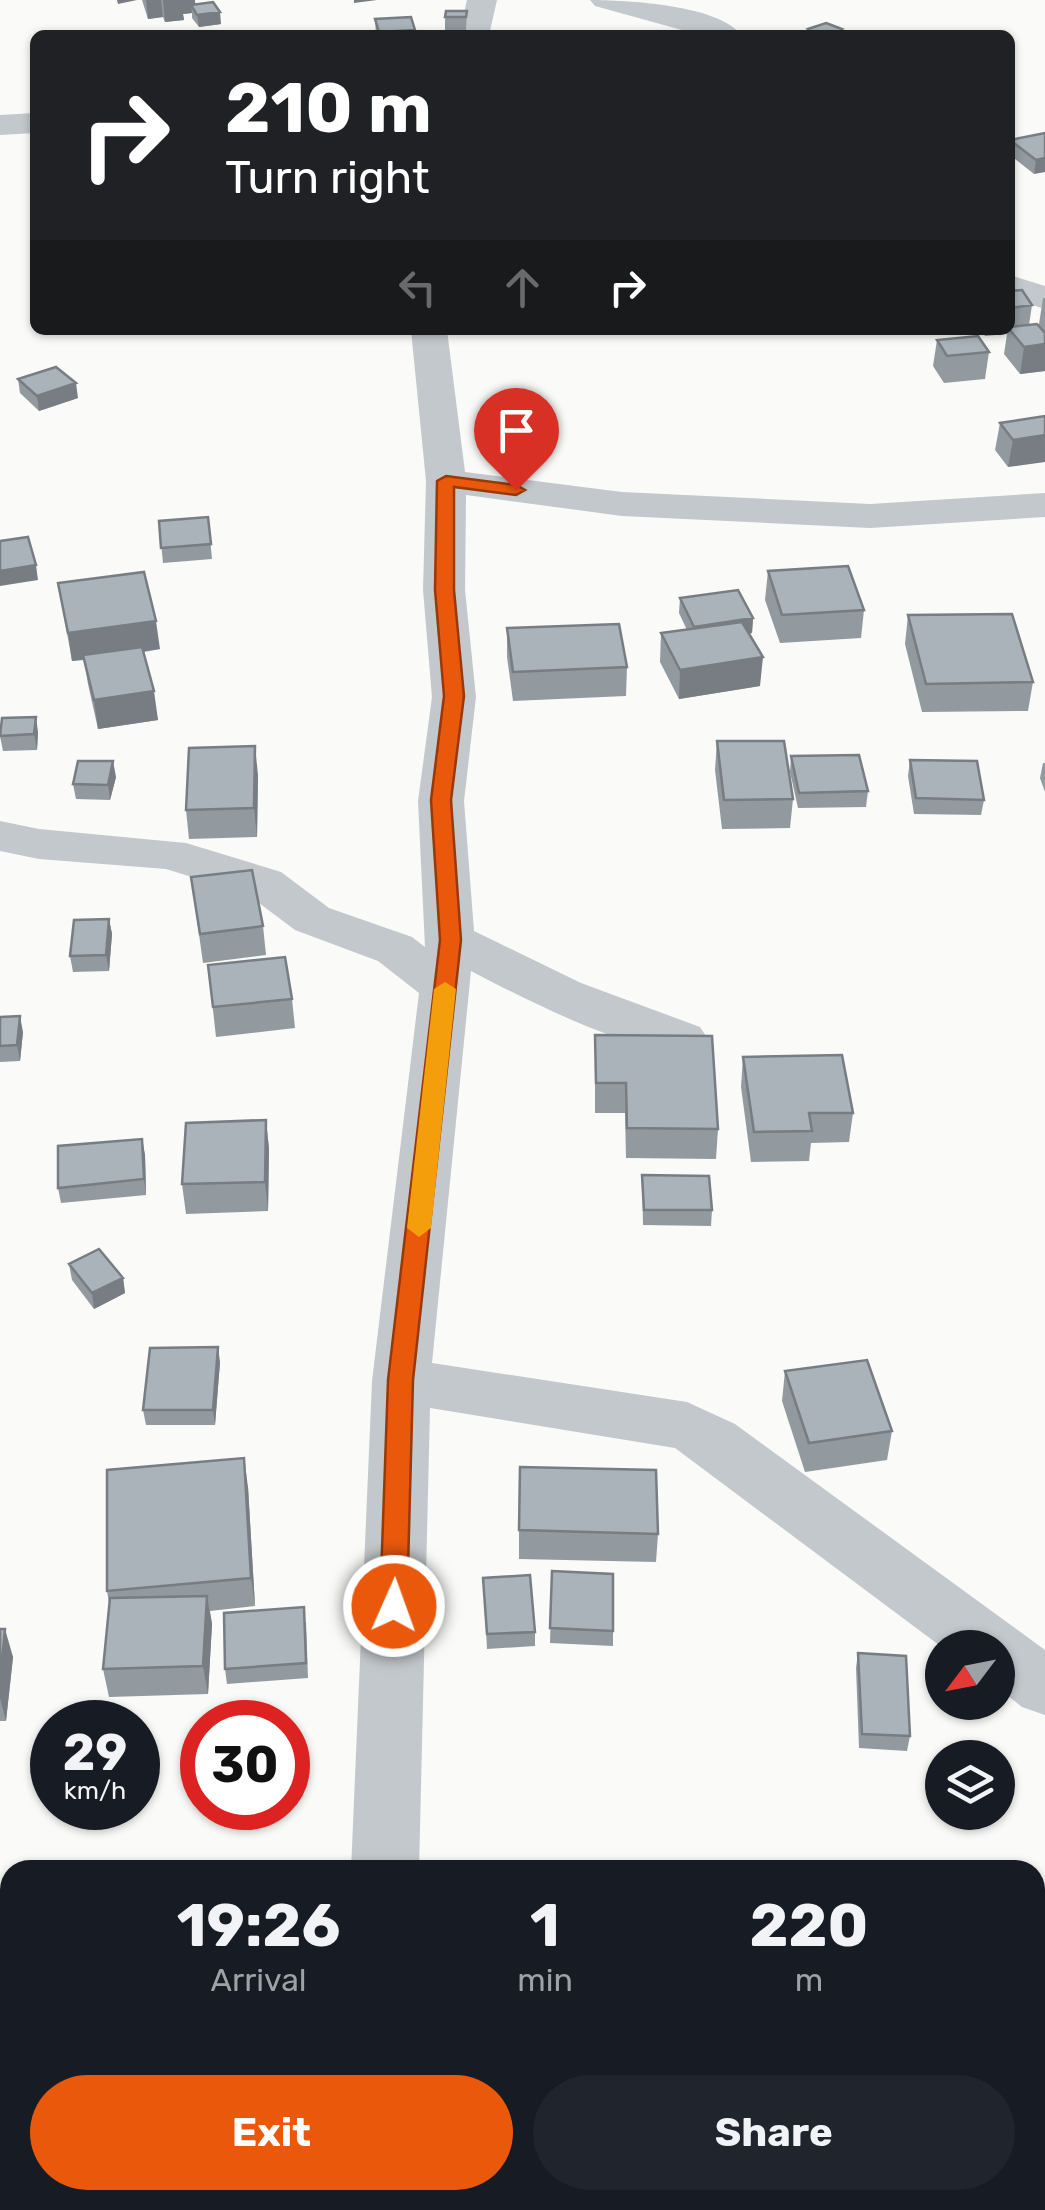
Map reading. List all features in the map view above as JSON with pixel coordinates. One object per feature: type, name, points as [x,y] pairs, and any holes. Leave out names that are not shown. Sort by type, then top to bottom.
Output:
[{"type":"street","points":[[475,30],[482,0]]},
{"type":"street","points":[[605,0],[689,20],[714,30]]},
{"type":"street","points":[[0,124],[30,124]]},
{"type":"street","points":[[1015,288],[1045,298]]},
{"type":"street","points":[[385,1860],[401,1380],[448,964],[441,800],[454,696],[444,590],[446,481],[429,335]]},
{"type":"street","points":[[446,481],[622,504],[870,516],[1045,505]]},
{"type":"street","points":[[0,836],[39,844],[169,854],[264,883],[312,919],[396,949],[545,989],[615,1019],[682,1038]]},
{"type":"street","points":[[401,1380],[687,1426],[714,1441],[968,1630]]},
{"type":"street","points":[[1015,1665],[1045,1687]]},
{"type":"building","points":[[213,2],[220,12],[197,15],[191,5]]},
{"type":"building","points":[[446,11],[467,11],[466,17],[445,17]]},
{"type":"building","points":[[411,17],[415,30],[378,30],[375,19]]},
{"type":"building","points":[[826,23],[842,29],[809,30]]},
{"type":"building","points":[[1045,133],[1045,158],[1036,160],[1015,144],[1015,139]]},
{"type":"building","points":[[1022,290],[1032,305],[1015,307],[1015,291]]},
{"type":"building","points":[[1037,324],[1045,333],[1045,344],[1024,347],[1014,335],[1015,326]]},
{"type":"building","points":[[978,336],[989,352],[947,356],[937,340]]},
{"type":"building","points":[[56,367],[76,383],[37,396],[18,379]]},
{"type":"building","points":[[1045,416],[1045,435],[1013,440],[1000,423]]},
{"type":"building","points":[[208,517],[211,544],[161,548],[159,521]]},
{"type":"building","points":[[28,537],[36,565],[0,571],[0,541]]},
{"type":"building","points":[[848,566],[864,610],[782,615],[768,571]]},
{"type":"building","points":[[144,572],[156,621],[68,633],[58,583]]},
{"type":"building","points":[[738,590],[753,618],[694,627],[680,598]]},
{"type":"building","points":[[1012,614],[1033,682],[926,684],[908,615]]},
{"type":"building","points":[[742,622],[763,657],[680,670],[661,633]]},
{"type":"building","points":[[619,624],[627,667],[513,672],[507,628]]},
{"type":"building","points":[[142,647],[154,691],[94,700],[83,655]]},
{"type":"building","points":[[36,717],[34,734],[0,736],[2,718]]},
{"type":"building","points":[[717,741],[784,741],[793,799],[724,800]]},
{"type":"building","points":[[255,746],[254,808],[186,810],[189,748]]},
{"type":"building","points":[[859,755],[868,791],[799,793],[791,756]]},
{"type":"building","points":[[910,760],[977,761],[984,800],[916,798]]},
{"type":"building","points":[[78,761],[113,761],[108,785],[73,784]]},
{"type":"building","points":[[252,870],[263,926],[200,934],[191,877]]},
{"type":"building","points":[[109,919],[106,955],[70,956],[74,920]]},
{"type":"building","points":[[285,957],[292,999],[213,1007],[208,965]]},
{"type":"building","points":[[20,1016],[17,1045],[0,1046],[0,1017]]},
{"type":"building","points":[[595,1035],[712,1036],[718,1129],[627,1128],[626,1083],[596,1083]]},
{"type":"building","points":[[842,1055],[853,1113],[809,1113],[812,1131],[754,1132],[743,1057]]},
{"type":"building","points":[[266,1120],[265,1182],[182,1184],[186,1123]]},
{"type":"building","points":[[142,1139],[144,1179],[58,1188],[58,1146]]},
{"type":"building","points":[[642,1175],[709,1176],[712,1210],[644,1210]]},
{"type":"building","points":[[99,1249],[123,1278],[92,1293],[69,1264]]},
{"type":"building","points":[[218,1347],[213,1410],[143,1410],[150,1348]]},
{"type":"building","points":[[867,1360],[892,1431],[809,1443],[785,1371]]},
{"type":"building","points":[[244,1458],[251,1578],[107,1591],[107,1470]]},
{"type":"building","points":[[520,1467],[656,1470],[658,1534],[519,1530]]},
{"type":"building","points":[[552,1571],[613,1574],[613,1631],[550,1628]]},
{"type":"building","points":[[530,1575],[535,1632],[487,1634],[483,1578]]},
{"type":"building","points":[[207,1596],[203,1666],[103,1669],[110,1598]]},
{"type":"building","points":[[304,1607],[306,1663],[225,1669],[224,1613]]},
{"type":"building","points":[[0,1629],[5,1629],[0,1681]]},
{"type":"building","points":[[858,1653],[906,1656],[910,1736],[862,1734]]},
{"type":"slow traffic","points":[[419,1228],[445,989]]},
{"type":"route","points":[[394,1606],[401,1380],[450,940],[441,800],[454,696],[452,640],[444,590],[446,481],[516,490]]}]
